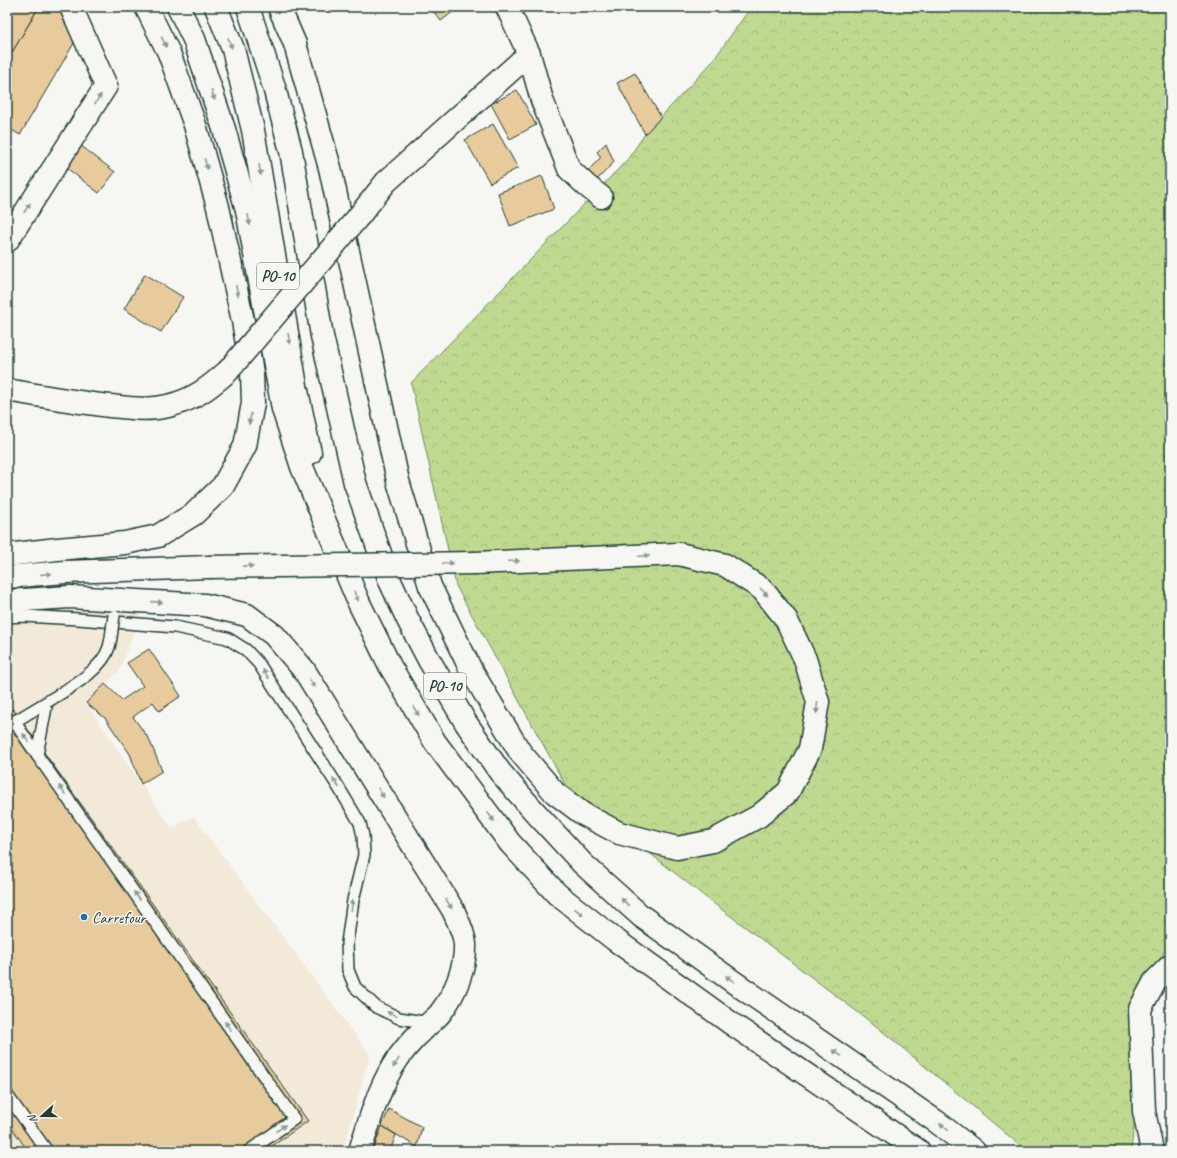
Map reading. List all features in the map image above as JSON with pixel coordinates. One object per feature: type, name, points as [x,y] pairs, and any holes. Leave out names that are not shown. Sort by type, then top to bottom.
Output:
[{"type":"main road","points":[[7,241],[106,86],[71,7]]},
{"type":"main road","points":[[7,555],[125,543],[158,536],[194,514],[224,486],[245,446],[253,403],[252,373],[243,321],[218,207],[195,125],[169,52],[146,7]]},
{"type":"main road","points":[[178,7],[194,39],[224,129],[246,210],[283,409],[302,466],[335,547]]},
{"type":"main road","name":"PO-10","points":[[216,7],[233,49],[253,130],[296,386],[310,452],[335,547],[359,603],[390,666],[435,742],[510,843],[557,894],[614,939],[732,1024],[919,1151]]},
{"type":"main road","name":"PO-10","points":[[248,7],[274,87],[291,152],[322,336],[355,483],[390,581],[408,620],[429,660],[466,723],[500,772],[534,811],[583,864],[641,916],[735,983],[937,1122],[974,1151]]},
{"type":"main road","points":[[7,578],[66,572],[209,567],[475,563],[680,554],[725,565],[762,589],[786,619],[805,659],[818,702],[810,749],[788,792],[759,816],[713,841],[677,848],[619,833],[583,814],[555,793],[520,752],[472,672],[430,586],[398,481],[330,168],[295,44],[279,7]]},
{"type":"main road","points":[[507,7],[529,54],[542,100],[569,169],[587,186],[602,197]]},
{"type":"main road","points":[[7,390],[80,402],[145,409],[167,406],[189,399],[208,389],[228,371],[386,182],[529,54]]},
{"type":"main road","points":[[7,601],[70,598],[109,607],[128,600],[204,605],[247,615],[274,635],[304,670],[453,910],[461,926],[465,944],[464,962],[460,976],[450,998],[441,1013],[412,1041],[394,1066],[377,1098],[360,1151]]},
{"type":"main road","points":[[1152,1151],[1144,1111],[1140,1009],[1155,981],[1170,966]]},
{"type":"lane","points":[[109,607],[109,647],[103,660],[91,673],[10,724],[37,755],[294,1119],[249,1151]]},
{"type":"lane","points":[[7,616],[78,619],[175,627],[227,638],[246,650],[259,664],[268,677],[360,823],[363,836],[364,855],[352,900],[347,943],[348,970],[355,987],[376,1007],[399,1018],[430,1023]]},
{"type":"lane","points":[[37,755],[47,702]]},
{"type":"lane","points":[[7,1095],[47,1151]]},
{"type":"shaded area","points":[[7,610],[141,611],[120,670],[86,703],[172,829],[193,816],[370,1055],[343,1151],[7,1151]]},
{"type":"green space","points":[[751,7],[1170,7],[1170,942],[1131,1008],[1136,1109],[1131,1151],[1027,1151],[876,1026],[704,896],[567,788],[456,586],[411,383],[627,160],[645,134],[712,62]]},
{"type":"building","points":[[7,7],[31,7],[37,10],[7,61]]},
{"type":"building","points":[[39,7],[64,7],[77,38],[20,135],[7,127],[7,61]]},
{"type":"building","points":[[430,7],[459,7],[441,21]]},
{"type":"building","points":[[635,73],[661,117],[645,134],[617,83]]},
{"type":"building","points":[[517,90],[536,125],[510,139],[491,104]]},
{"type":"building","points":[[493,124],[518,168],[490,183],[465,140]]},
{"type":"building","points":[[606,143],[614,162],[596,181],[586,173],[601,157],[597,152]]},
{"type":"building","points":[[80,145],[115,172],[99,193],[64,166]]},
{"type":"building","points":[[542,176],[554,209],[510,226],[498,193]]},
{"type":"building","points":[[145,274],[183,297],[161,332],[124,309]]},
{"type":"building","points":[[149,649],[181,696],[159,711],[153,702],[133,717],[149,739],[162,771],[141,784],[130,754],[105,718],[86,703],[105,684],[122,700],[143,686],[127,663]]},
{"type":"building","name":"Carrefour","points":[[13,709],[308,1121],[265,1151],[28,1151],[7,1121],[7,713]]},
{"type":"building","points":[[389,1109],[422,1127],[417,1147],[382,1126]]},
{"type":"building","points":[[382,1126],[396,1135],[390,1151],[373,1151]]},
{"type":"place","name":"Carrefour","points":[[84,917]]}]
